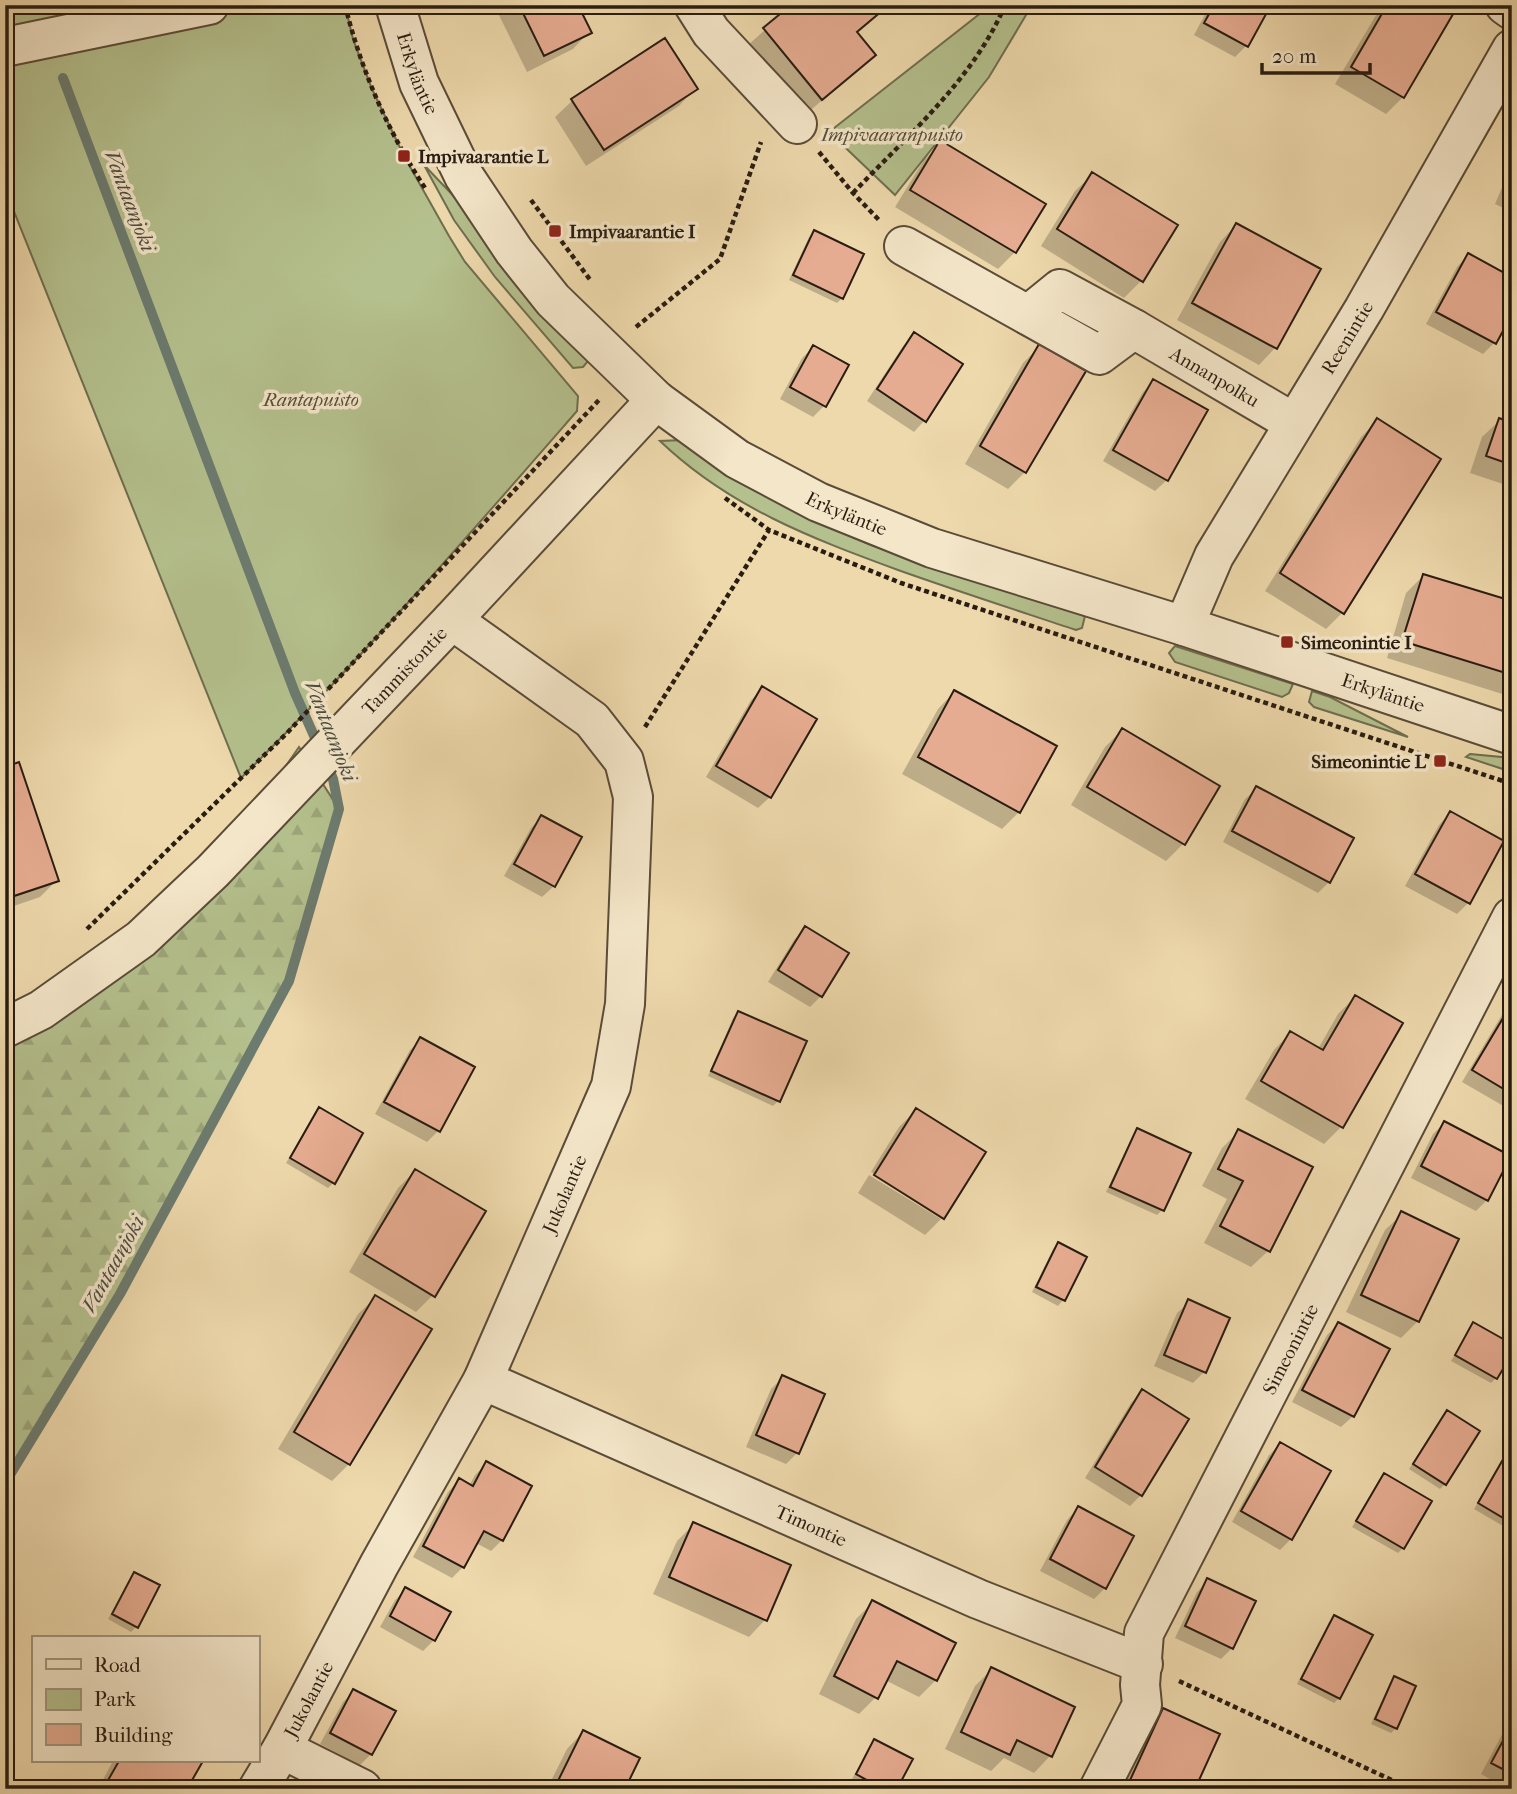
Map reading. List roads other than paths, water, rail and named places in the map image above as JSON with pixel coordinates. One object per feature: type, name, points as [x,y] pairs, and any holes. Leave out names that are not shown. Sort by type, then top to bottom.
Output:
[{"type":"street","points":[[5,47],[209,5]]},
{"type":"street","name":"Erkyläntie","points":[[395,5],[419,83],[464,176],[514,251],[554,300],[656,400],[737,458],[818,502],[932,548],[1184,626],[1512,734]]},
{"type":"street","points":[[694,5],[711,32],[786,112]]},
{"type":"street","points":[[1505,5],[1512,10]]},
{"type":"street","name":"Reenintie","points":[[1184,626],[1214,556],[1364,309],[1512,49]]},
{"type":"street","name":"Annanpolku","points":[[904,246],[1099,355],[1134,329],[1294,423]]},
{"type":"street","name":"Tammistontie","points":[[6,1022],[41,1010],[141,939],[213,871],[452,620],[656,400]]},
{"type":"street","name":"Jukolantie","points":[[258,1789],[483,1380],[611,1086],[625,1004],[633,797],[624,761],[592,720],[452,620]]},
{"type":"street","name":"Simeonintie","points":[[1099,1789],[1142,1705],[1140,1685],[1144,1633],[1512,917]]},
{"type":"street","name":"Timontie","points":[[483,1380],[978,1599],[1143,1664]]},
{"type":"street","points":[[282,1749],[362,1789]]},
{"type":"waterway","name":"Vantaanjoki","points":[[63,78],[295,693],[319,747]]},
{"type":"waterway","name":"Vantaanjoki","points":[[5,1483],[120,1294],[289,981],[339,809],[333,779],[326,762]]},
{"type":"place","name":"Impivaarantie L","points":[[404,156]]},
{"type":"place","name":"Impivaarantie I","points":[[555,231]]},
{"type":"place","name":"Simeonintie I","points":[[1287,642]]},
{"type":"place","name":"Simeonintie L","points":[[1440,761]]},
{"type":"park label","name":"Impivaaranpuisto","points":[[892,134]]},
{"type":"park label","name":"Rantapuisto","points":[[311,399]]}]
